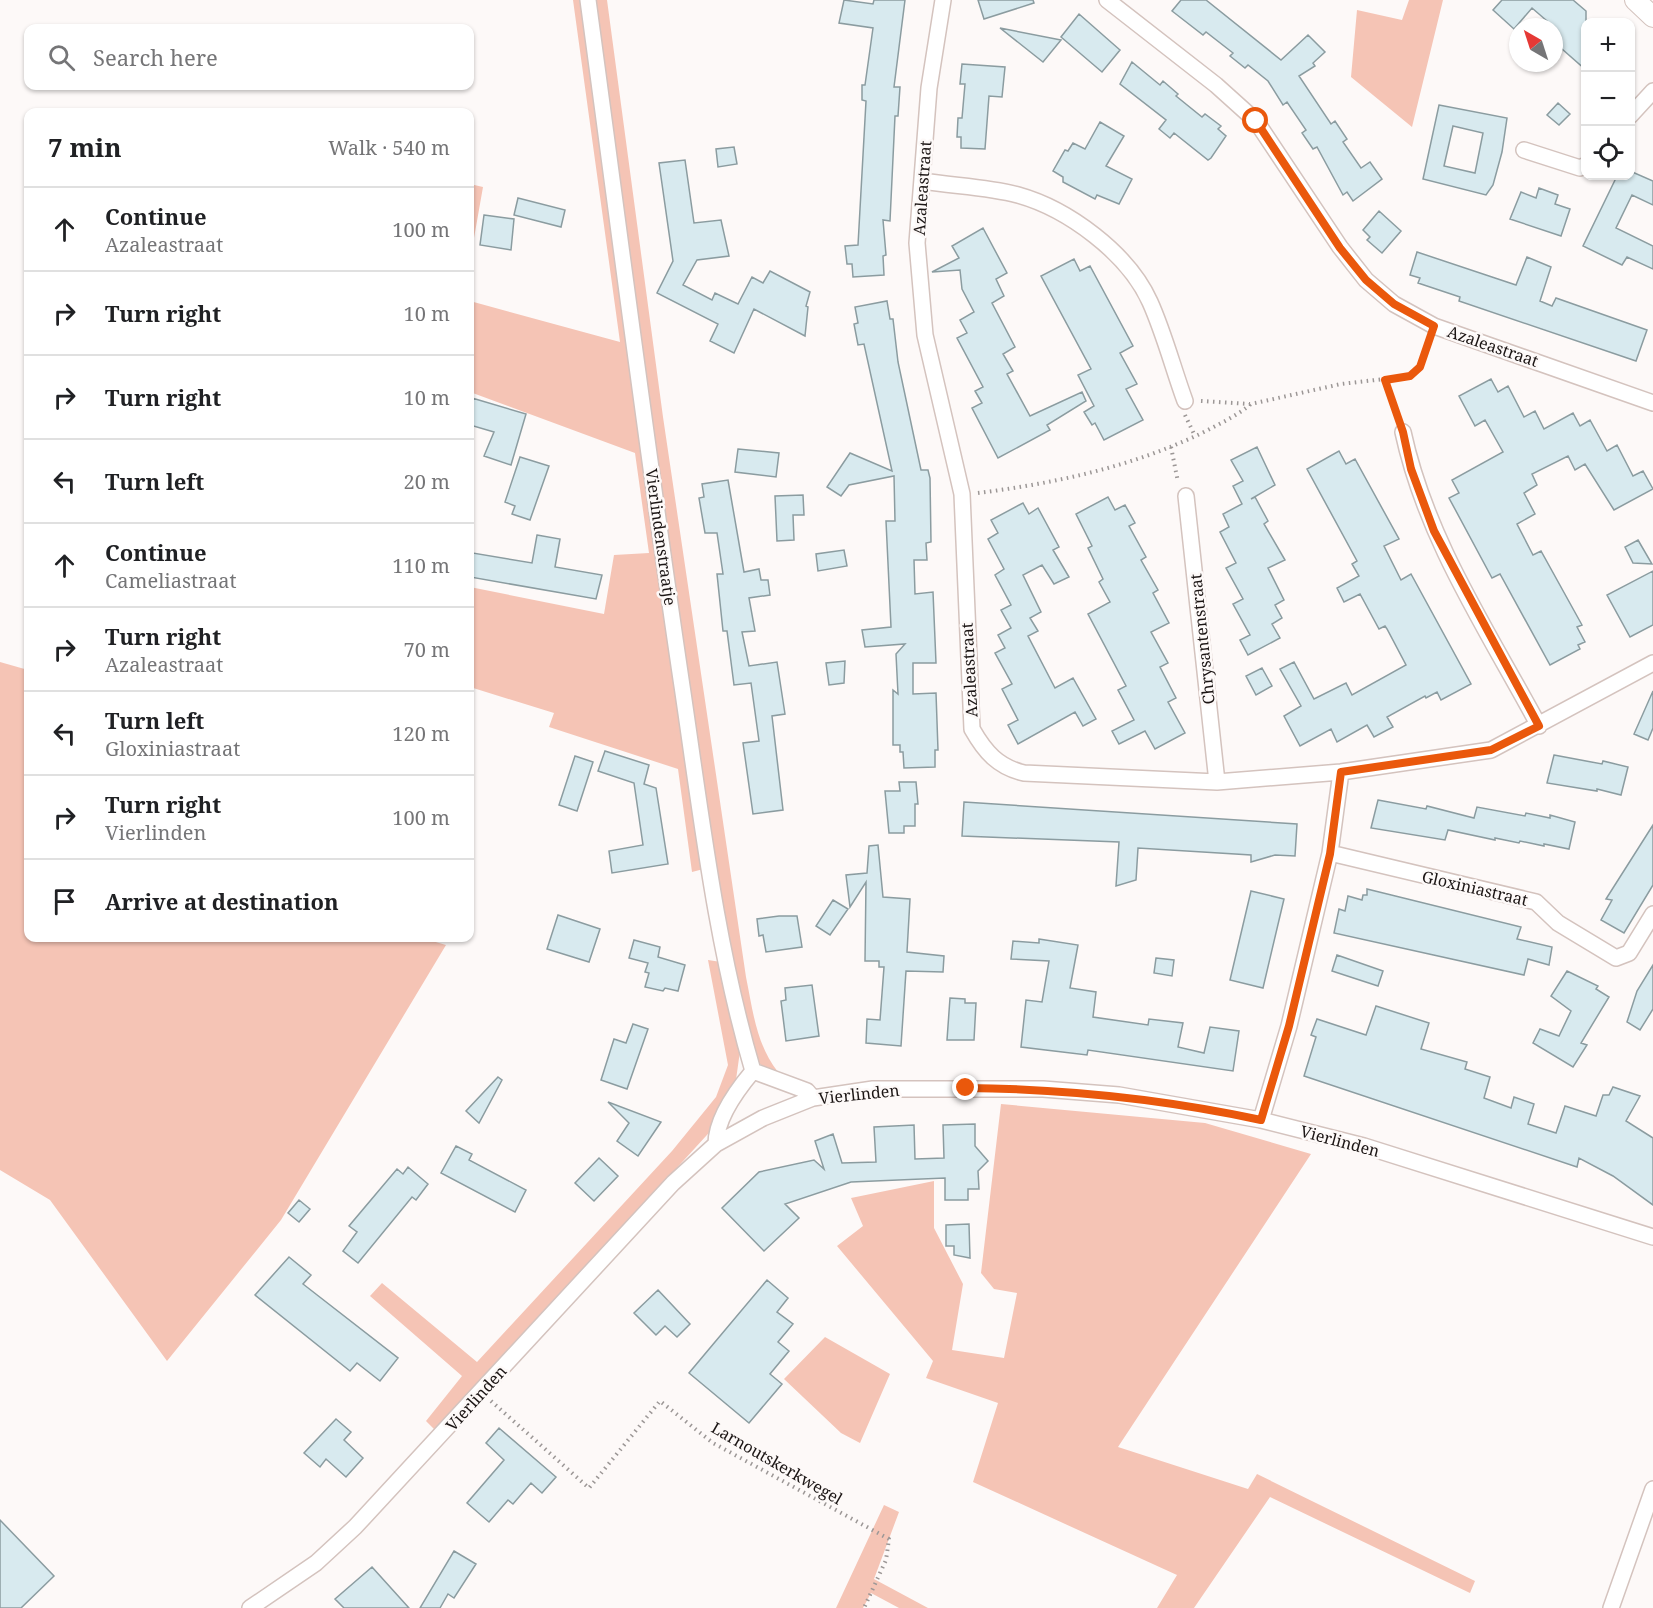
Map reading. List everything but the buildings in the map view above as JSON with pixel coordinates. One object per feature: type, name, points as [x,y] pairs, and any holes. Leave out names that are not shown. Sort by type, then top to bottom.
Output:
[{"type":"street","name":"Vierlindenstraatje","points":[[588,0],[669,597],[709,864],[736,1014],[753,1071]]},
{"type":"street","name":"Azaleastraat","points":[[943,0],[929,88],[917,243],[925,335],[962,494],[970,710],[972,729],[981,746],[1007,769],[1023,773],[1217,782],[1341,772],[1491,750],[1653,663]]},
{"type":"street","name":"Azaleastraat","points":[[1107,0],[1216,85],[1256,121],[1340,248],[1366,280],[1394,304],[1434,326],[1653,403]]},
{"type":"street","points":[[1635,0],[1653,17]]},
{"type":"street","points":[[1635,111],[1653,91]]},
{"type":"street","points":[[1524,150],[1581,168]]},
{"type":"street","points":[[922,181],[1017,195],[1064,213],[1092,233],[1120,259],[1149,300],[1185,401]]},
{"type":"street","points":[[1403,432],[1411,469],[1434,531],[1539,726]]},
{"type":"street","name":"Chrysantenstraat","points":[[1186,496],[1217,782]]},
{"type":"street","points":[[1261,1120],[1289,1026],[1330,854],[1341,772]]},
{"type":"street","name":"Gloxiniastraat","points":[[1330,854],[1536,902],[1558,923],[1616,958],[1629,953],[1653,914]]},
{"type":"street","points":[[716,1144],[716,1134],[739,1088],[753,1071],[807,1091],[813,1098]]},
{"type":"street","name":"Vierlinden","points":[[249,1608],[316,1563],[355,1527],[673,1183],[716,1144],[763,1118],[813,1098],[873,1089],[1043,1089],[1119,1095],[1261,1120],[1364,1146],[1653,1237]]},
{"type":"street","points":[[1611,1608],[1653,1489]]},
{"type":"path","points":[[1185,401],[1236,401],[1251,404],[1341,384],[1410,376],[1420,367],[1434,326]]},
{"type":"path","points":[[1385,380],[1403,432]]},
{"type":"path","points":[[962,494],[1009,489],[1108,469],[1171,447],[1240,413],[1251,404]]},
{"type":"path","points":[[1171,447],[1178,482],[1186,496]]},
{"type":"path","name":"Larnoutskerkwegel","points":[[482,1392],[589,1488],[660,1401],[713,1443],[889,1539],[886,1560],[864,1608]]},
{"type":"shaded area","points":[[573,0],[607,0],[663,417],[746,977],[760,1039],[778,1072],[767,1070],[759,1063],[747,1031],[715,866],[692,872],[678,769],[549,727],[554,713],[474,688],[474,588],[604,614],[614,555],[649,553],[635,453],[474,393],[474,302],[620,342]]},
{"type":"shaded area","points":[[1409,0],[1443,0],[1412,127],[1351,77],[1357,10],[1402,20]]},
{"type":"shaded area","points":[[474,185],[483,187],[474,238]]},
{"type":"shaded area","points":[[0,662],[24,669],[24,942],[436,942],[446,945],[281,1220],[167,1361],[50,1200],[0,1170]]},
{"type":"shaded area","points":[[708,960],[721,962],[740,1051],[735,1087],[717,1124],[436,1431],[426,1421],[462,1376],[370,1296],[382,1283],[477,1362],[672,1151],[716,1097],[728,1065]]},
{"type":"shaded area","points":[[1001,1104],[1205,1123],[1311,1154],[1118,1447],[1248,1489],[1257,1474],[1475,1581],[1470,1593],[1270,1497],[1194,1608],[1157,1608],[1177,1575],[973,1482],[998,1403],[926,1378],[933,1361],[837,1246],[863,1226],[851,1198],[934,1181],[934,1228],[963,1284],[952,1350],[1004,1358],[1017,1293],[994,1289],[981,1273]]},
{"type":"shaded area","points":[[825,1337],[890,1374],[860,1443],[841,1433],[784,1379]]},
{"type":"shaded area","points":[[884,1505],[899,1512],[874,1579],[928,1608],[899,1608],[871,1593],[863,1608],[836,1608]]},
{"type":"route","points":[[966,1088],[1043,1089],[1119,1095],[1221,1111],[1261,1120],[1289,1026],[1330,854],[1341,772],[1491,750],[1539,726],[1434,531],[1411,469],[1403,432],[1385,380],[1410,376],[1420,367],[1434,326],[1394,304],[1366,280],[1340,248],[1256,121]]}]
